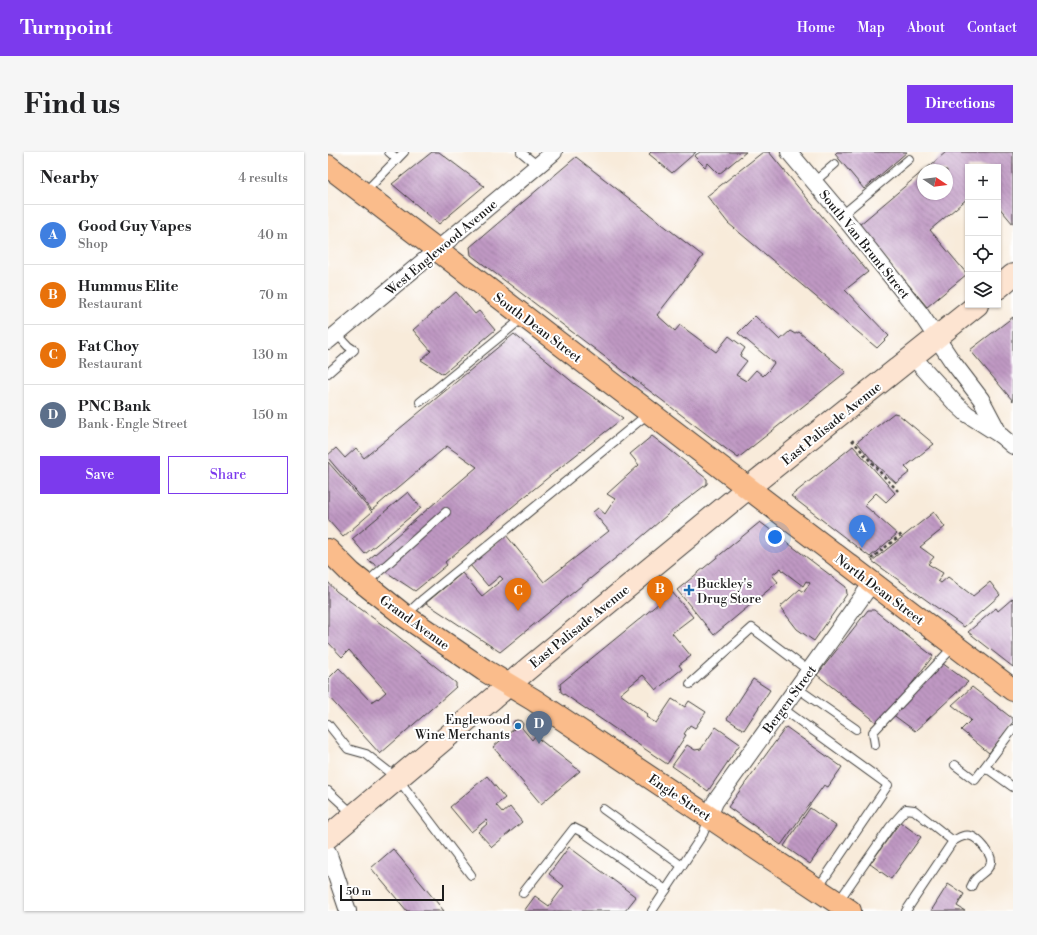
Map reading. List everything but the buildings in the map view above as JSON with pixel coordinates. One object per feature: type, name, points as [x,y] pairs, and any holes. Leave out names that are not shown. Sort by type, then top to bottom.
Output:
[{"type":"main road","name":"South Dean Street","points":[[328,166],[748,488]]},
{"type":"main road","points":[[1001,285],[1013,275]]},
{"type":"main road","name":"East Palisade Avenue","points":[[328,837],[509,684],[748,488],[973,308]]},
{"type":"main road","name":"North Dean Street","points":[[748,488],[1013,690]]},
{"type":"main road","name":"Grand Avenue","points":[[328,550],[351,573],[405,616],[484,670],[509,684]]},
{"type":"main road","name":"Engle Street","points":[[509,684],[818,889],[840,908]]},
{"type":"street","name":"West Englewood Avenue","points":[[332,338],[554,152]]},
{"type":"street","name":"South Van Brunt Street","points":[[789,152],[842,215],[920,313],[1007,438]]},
{"type":"street","points":[[913,357],[942,390],[968,414],[1007,438]]},
{"type":"street","name":"Bergen Street","points":[[709,817],[715,802],[872,583]]},
{"type":"street","points":[[328,852],[348,911]]},
{"type":"lane","points":[[389,152],[397,159]]},
{"type":"lane","points":[[364,193],[404,152]]},
{"type":"lane","points":[[521,152],[538,166]]},
{"type":"lane","points":[[842,215],[909,159]]},
{"type":"lane","points":[[814,182],[835,164]]},
{"type":"lane","points":[[420,402],[525,316]]},
{"type":"lane","points":[[328,373],[354,350],[332,338]]},
{"type":"lane","points":[[405,616],[422,599],[650,412]]},
{"type":"lane","points":[[365,584],[446,512]]},
{"type":"lane","points":[[690,684],[752,628],[810,671]]},
{"type":"lane","points":[[875,745],[873,732],[955,646]]},
{"type":"lane","points":[[797,688],[856,729]]},
{"type":"lane","points":[[782,708],[888,785],[834,863],[818,889]]},
{"type":"lane","points":[[328,724],[348,749],[366,754],[398,779],[471,875]]},
{"type":"lane","points":[[955,765],[975,780],[1012,732]]},
{"type":"lane","points":[[984,767],[1013,787]]},
{"type":"lane","points":[[328,791],[355,815]]},
{"type":"lane","points":[[603,809],[682,866]]},
{"type":"lane","points":[[840,908],[890,827],[906,809],[914,810],[954,841]]},
{"type":"lane","points":[[652,911],[703,834],[709,817]]},
{"type":"lane","points":[[523,893],[574,828],[584,833],[666,890]]},
{"type":"lane","points":[[906,911],[954,841],[961,836],[970,835],[979,840],[989,854],[991,862],[987,869],[971,886]]},
{"type":"path","points":[[852,440],[898,491]]},
{"type":"path","points":[[870,560],[903,533]]},
{"type":"place","name":"Good Guy Vapes","points":[[862,548]]},
{"type":"place","name":"Buckley's Drug Store","points":[[689,590]]},
{"type":"place","name":"Hummus Elite","points":[[660,609]]},
{"type":"place","name":"Fat Choy","points":[[518,611]]},
{"type":"place","name":"Englewood Wine Merchants","points":[[518,726]]},
{"type":"place","name":"PNC Bank","points":[[539,744]]}]
